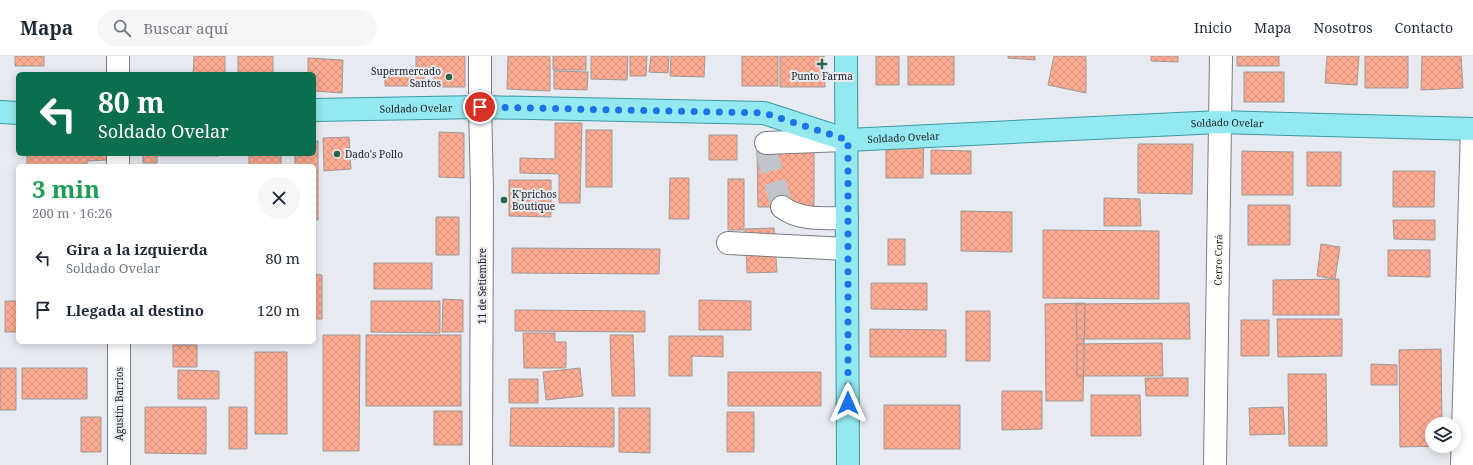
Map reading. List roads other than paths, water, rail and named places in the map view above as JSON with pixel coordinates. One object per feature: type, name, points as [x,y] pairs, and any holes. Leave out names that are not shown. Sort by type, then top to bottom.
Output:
[{"type":"main road","points":[[846,56],[848,140],[848,465]]},
{"type":"main road","name":"Soldado Ovelar","points":[[316,110],[480,107],[764,113],[848,140],[1219,122],[1472,129]]},
{"type":"main road","points":[[0,112],[16,113]]},
{"type":"street","points":[[118,56],[118,72]]},
{"type":"street","name":"11 de Setiembre","points":[[480,56],[482,188],[481,465]]},
{"type":"street","name":"Cerro Corá","points":[[1215,465],[1221,56]]},
{"type":"street","points":[[764,113],[766,146],[848,140]]},
{"type":"street","points":[[1462,465],[1472,129]]},
{"type":"street","points":[[782,207],[794,214],[805,217],[848,218]]},
{"type":"street","points":[[728,243],[848,249]]},
{"type":"street","name":"Agustín Barrios","points":[[119,344],[119,465]]},
{"type":"tunnel","points":[[766,150],[782,207]]},
{"type":"place","name":"Punto Farma","points":[[822,64]]},
{"type":"place","name":"Supermercado Santos","points":[[449,77]]},
{"type":"place","name":"Dado's Pollo","points":[[337,154]]},
{"type":"place","name":"K'prichos Boutique","points":[[504,200]]}]
